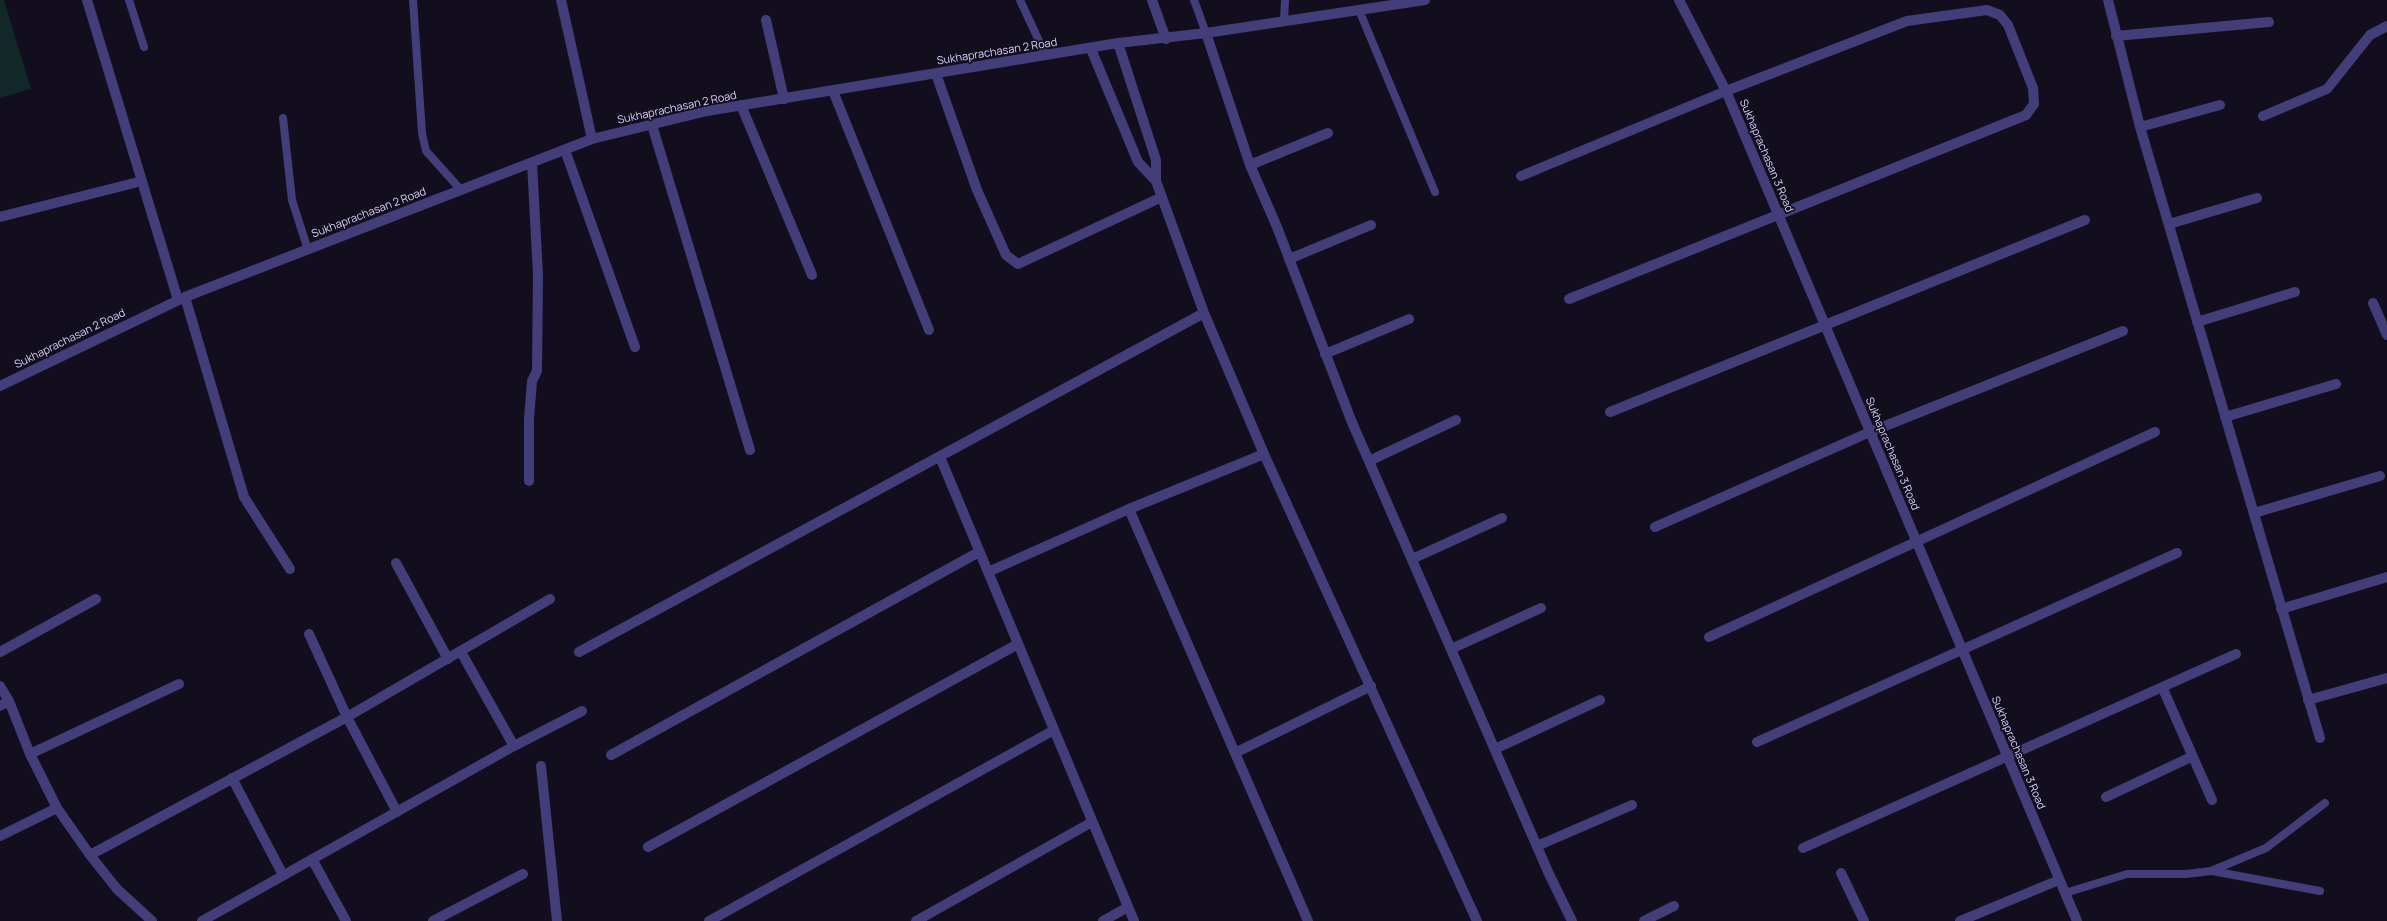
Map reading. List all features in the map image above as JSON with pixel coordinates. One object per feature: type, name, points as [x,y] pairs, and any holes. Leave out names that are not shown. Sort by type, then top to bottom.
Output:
[{"type":"street","points":[[87,0],[142,181],[182,299],[244,497],[290,569]]},
{"type":"street","points":[[561,0],[592,139]]},
{"type":"street","points":[[1152,0],[1166,39]]},
{"type":"street","name":"Sukhaprachasan 2 Road","points":[[0,386],[182,299],[592,139],[707,111],[1091,49],[1118,43],[1166,39],[1425,0]]},
{"type":"street","name":"Sukhaprachasan 3 Road","points":[[1679,0],[1726,91],[2077,921]]},
{"type":"street","points":[[2108,0],[2140,127],[2320,738]]},
{"type":"street","points":[[1521,176],[1726,91],[1907,21],[1986,10],[2000,14],[2008,25],[2032,88],[2034,104],[2026,115],[1569,299]]},
{"type":"street","points":[[766,20],[784,99]]},
{"type":"street","points":[[2116,36],[2269,22]]},
{"type":"street","points":[[2263,116],[2327,89],[2370,35],[2387,26]]},
{"type":"street","points":[[1206,33],[1250,165],[1369,461],[1537,846],[1572,921]]},
{"type":"street","points":[[1118,43],[1156,160],[1156,181],[1204,313],[1264,454],[1477,921]]},
{"type":"street","points":[[1091,49],[1138,162],[1156,181]]},
{"type":"street","points":[[936,74],[977,190],[1006,255],[1018,264],[1162,197]]},
{"type":"street","points":[[833,90],[929,330]]},
{"type":"street","points":[[2140,127],[2220,105]]},
{"type":"street","points":[[741,106],[812,275]]},
{"type":"street","points":[[652,125],[750,450]]},
{"type":"street","points":[[1250,165],[1328,133]]},
{"type":"street","points":[[565,150],[635,347]]},
{"type":"street","points":[[529,481],[529,418],[532,381],[537,371],[538,282],[536,207],[532,163]]},
{"type":"street","points":[[0,217],[142,181]]},
{"type":"street","points":[[2169,224],[2257,198]]},
{"type":"street","points":[[1610,412],[2085,220]]},
{"type":"street","points":[[1289,259],[1370,225]]},
{"type":"street","points":[[2197,322],[2295,292]]},
{"type":"street","points":[[2372,303],[2387,335]]},
{"type":"street","points":[[579,652],[940,458],[1204,313]]},
{"type":"street","points":[[1325,354],[1409,320]]},
{"type":"street","points":[[1655,527],[1870,432],[2123,330]]},
{"type":"street","points":[[2225,417],[2336,384]]},
{"type":"street","points":[[1369,461],[1456,420]]},
{"type":"street","points":[[1709,637],[2155,432]]},
{"type":"street","points":[[988,572],[1129,509],[1264,454]]},
{"type":"street","points":[[940,458],[1134,921]]},
{"type":"street","points":[[2254,513],[2380,476]]},
{"type":"street","points":[[1129,509],[1308,921]]},
{"type":"street","points":[[1412,559],[1502,518]]},
{"type":"street","points":[[611,755],[979,552]]},
{"type":"street","points":[[1757,742],[2176,553]]},
{"type":"street","points":[[396,563],[448,660]]},
{"type":"street","points":[[2282,608],[2387,577]]},
{"type":"street","points":[[0,652],[96,599]]},
{"type":"street","points":[[90,855],[347,717],[462,652],[550,599]]},
{"type":"street","points":[[1451,649],[1542,608]]},
{"type":"street","points":[[309,634],[347,717],[397,812]]},
{"type":"street","points":[[648,846],[1018,644]]},
{"type":"street","points":[[462,652],[514,746]]},
{"type":"street","points":[[1804,848],[2163,689],[2236,654]]},
{"type":"street","points":[[2308,700],[2387,678]]},
{"type":"street","points":[[30,754],[179,684]]},
{"type":"street","points":[[0,686],[5,704],[57,808],[90,855],[117,889],[152,921]]},
{"type":"street","points":[[1235,753],[1371,686]]},
{"type":"street","points":[[2163,689],[2191,757],[2212,800]]},
{"type":"street","points":[[1495,749],[1600,700]]},
{"type":"street","points":[[202,921],[514,746],[582,711]]},
{"type":"street","points":[[709,921],[1054,730]]},
{"type":"street","points":[[2106,797],[2191,757]]},
{"type":"street","points":[[541,766],[557,921]]},
{"type":"street","points":[[232,778],[283,875]]},
{"type":"street","points":[[1537,846],[1632,805]]},
{"type":"street","points":[[0,836],[57,808]]},
{"type":"street","points":[[916,921],[1092,822]]},
{"type":"street","points":[[312,859],[346,921]]},
{"type":"street","points":[[1841,872],[1864,921]]},
{"type":"street","points":[[433,921],[523,874]]},
{"type":"street","points":[[1960,921],[2060,880]]},
{"type":"street","points":[[1644,921],[1674,906]]},
{"type":"street","points":[[1103,921],[1128,907]]},
{"type":"lane","points":[[130,0],[144,47]]},
{"type":"lane","points":[[413,0],[422,133],[426,151],[461,190]]},
{"type":"lane","points":[[1020,0],[1046,56]]},
{"type":"lane","points":[[1194,0],[1206,33]]},
{"type":"lane","points":[[1284,21],[1285,0]]},
{"type":"lane","points":[[1359,10],[1435,192]]},
{"type":"lane","points":[[283,118],[292,200],[308,250]]},
{"type":"lane","points":[[2065,893],[2127,874],[2186,874],[2211,871],[2266,848],[2325,803]]},
{"type":"lane","points":[[2211,871],[2320,891]]},
{"type":"green space","points":[[0,0],[4,0],[31,89],[0,98]]}]
